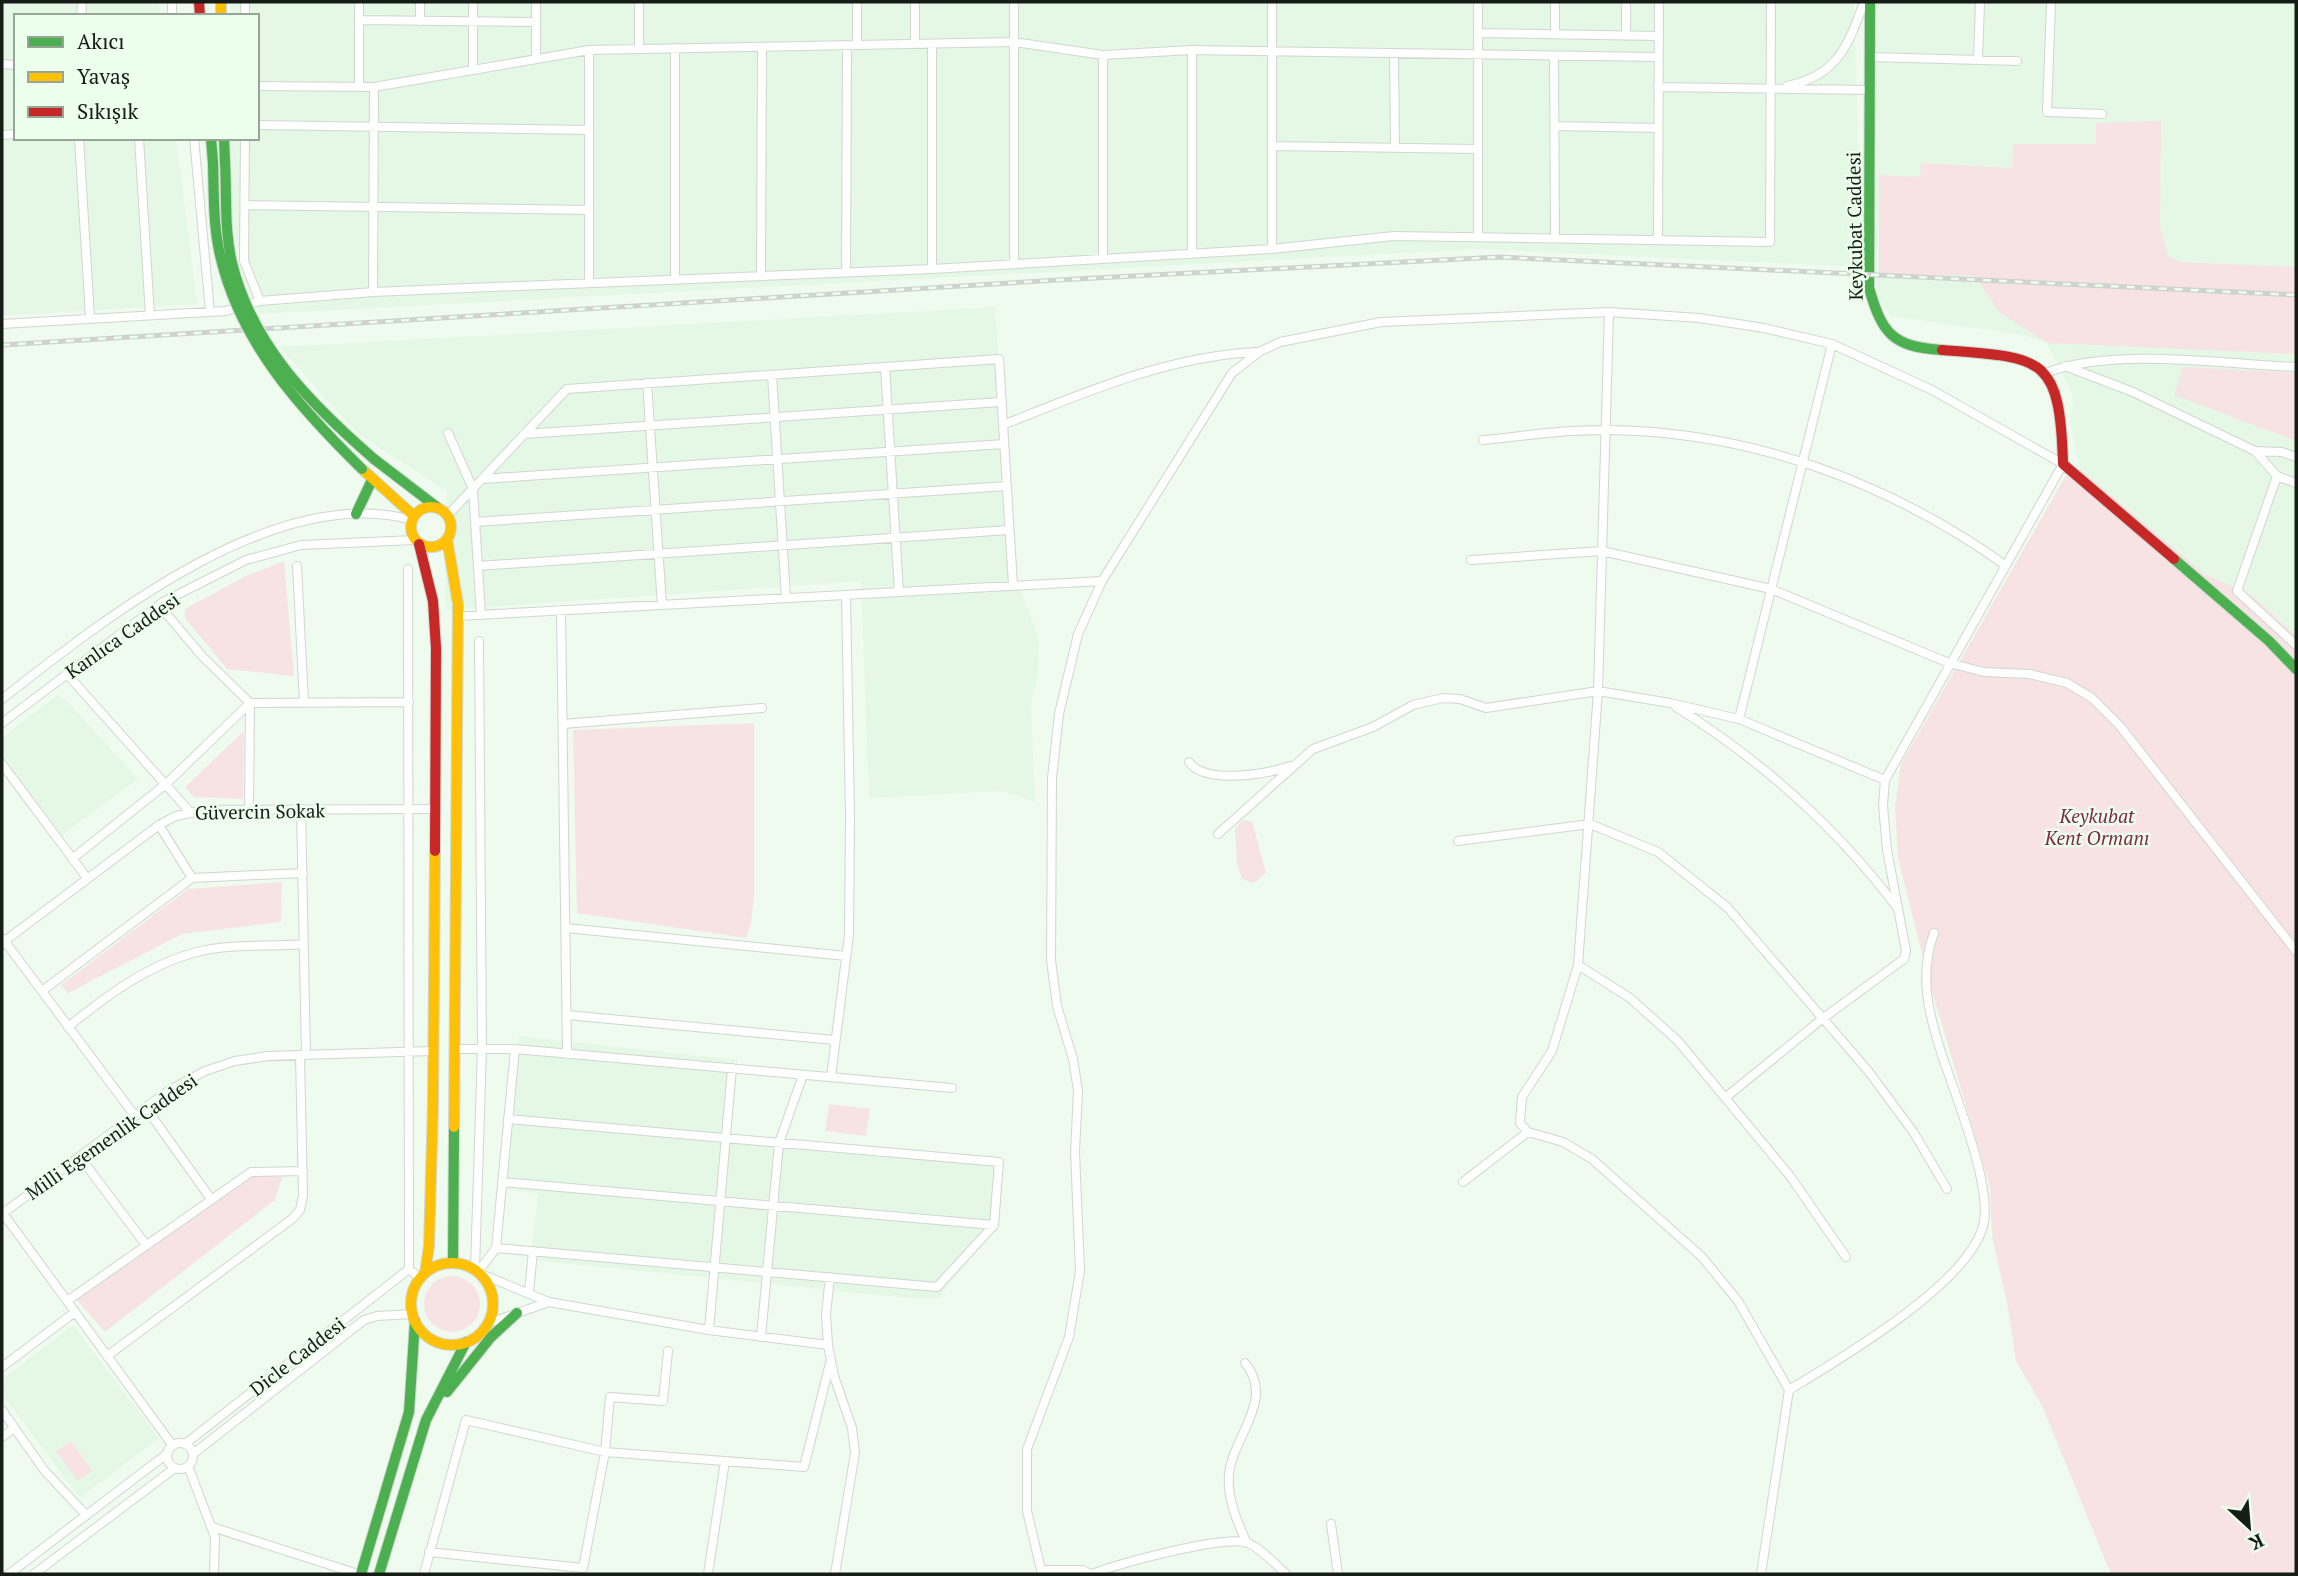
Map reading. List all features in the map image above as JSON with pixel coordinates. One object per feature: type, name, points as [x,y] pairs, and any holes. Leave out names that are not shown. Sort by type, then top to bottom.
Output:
[{"type":"street","points":[[359,2],[359,87]]},
{"type":"street","points":[[420,2],[420,21]]},
{"type":"street","points":[[473,2],[473,70]]},
{"type":"street","points":[[536,2],[536,59]]},
{"type":"street","points":[[639,2],[639,49]]},
{"type":"street","points":[[857,2],[857,45]]},
{"type":"street","points":[[915,2],[915,44]]},
{"type":"street","points":[[1014,2],[1014,264]]},
{"type":"street","points":[[1272,2],[1272,249]]},
{"type":"street","points":[[1478,2],[1478,237]]},
{"type":"street","points":[[1555,2],[1555,34]]},
{"type":"street","points":[[1626,2],[1626,36]]},
{"type":"street","points":[[1658,2],[1658,240]]},
{"type":"street","points":[[2,324],[210,312],[260,301],[373,292],[932,269],[1272,249],[1394,236],[1770,242],[1771,2]]},
{"type":"street","points":[[1771,89],[1805,82],[1829,69],[1847,43],[1864,2]]},
{"type":"street","name":"Keykubat Caddesi","points":[[1870,2],[1869,288],[1872,308],[1891,338],[1904,344],[1956,352],[2017,354],[2032,361],[2046,373]]},
{"type":"street","points":[[1978,60],[1980,2]]},
{"type":"street","points":[[2051,2],[2047,112],[2102,114]]},
{"type":"street","points":[[359,20],[536,22]]},
{"type":"street","points":[[1478,33],[1658,36]]},
{"type":"street","points":[[259,86],[374,87],[589,50],[675,48],[1014,42],[1103,55],[1192,50],[1658,57]]},
{"type":"street","points":[[932,44],[932,269]]},
{"type":"street","points":[[846,272],[847,45]]},
{"type":"street","points":[[761,276],[762,47]]},
{"type":"street","points":[[675,48],[675,280]]},
{"type":"street","points":[[589,50],[589,283]]},
{"type":"street","points":[[1192,50],[1192,254]]},
{"type":"street","points":[[1394,53],[1395,148]]},
{"type":"street","points":[[1102,259],[1103,55]]},
{"type":"street","points":[[1554,56],[1555,238]]},
{"type":"street","points":[[1870,57],[2017,61]]},
{"type":"street","points":[[373,292],[374,87]]},
{"type":"street","points":[[1658,87],[1870,90]]},
{"type":"street","points":[[259,125],[589,130]]},
{"type":"street","points":[[1555,126],[1658,128]]},
{"type":"street","points":[[79,140],[90,318]]},
{"type":"street","points":[[139,140],[150,315]]},
{"type":"street","points":[[194,140],[210,312]]},
{"type":"street","points":[[211,140],[220,258],[247,329],[289,392],[372,480],[413,518]]},
{"type":"street","points":[[225,140],[230,252],[240,291],[252,319],[274,355],[303,391],[374,459],[447,516],[451,529],[447,539],[455,570],[458,616],[453,1263]]},
{"type":"street","points":[[245,140],[244,261],[260,301]]},
{"type":"street","points":[[1272,146],[1478,149]]},
{"type":"street","points":[[245,205],[589,210]]},
{"type":"street","points":[[1609,312],[1598,691],[1591,824],[1578,965],[1552,1051],[1520,1103],[1520,1123],[1528,1132],[1563,1142],[1584,1153],[1702,1257],[1738,1301],[1789,1390],[1761,1574]]},
{"type":"street","points":[[1003,425],[1178,364],[1259,352],[1292,339],[1381,323],[1461,316],[1609,312],[1729,322],[1832,344],[1932,390],[2063,464],[2296,668]]},
{"type":"street","points":[[1739,719],[1832,344]]},
{"type":"street","points":[[1247,1543],[1228,1541],[1091,1574],[1082,1570],[1042,1572],[1027,1511],[1027,1449],[1069,1337],[1080,1271],[1075,1152],[1078,1091],[1073,1059],[1057,1006],[1051,960],[1053,757],[1060,702],[1072,652],[1102,580],[1225,382],[1259,352]]},
{"type":"street","points":[[447,516],[567,389],[999,359],[1013,585]]},
{"type":"street","points":[[1725,1098],[1822,1019],[1903,961],[1906,951],[1884,828],[1885,780],[2063,464],[2060,403],[2046,373],[2065,366],[2139,360],[2296,367]]},
{"type":"street","points":[[2065,366],[2133,392],[2255,451],[2277,476],[2296,483]]},
{"type":"street","points":[[884,367],[899,592]]},
{"type":"street","points":[[772,375],[786,598]]},
{"type":"street","points":[[647,383],[662,605]]},
{"type":"street","points":[[524,434],[1001,402]]},
{"type":"street","points":[[1483,440],[1607,430],[1691,436],[1801,461],[1908,505],[2005,565]]},
{"type":"street","points":[[448,433],[473,489],[481,615]]},
{"type":"street","points":[[482,479],[1004,444]]},
{"type":"street","points":[[2255,451],[2282,452],[2296,457]]},
{"type":"street","points":[[2233,611],[2237,591],[2277,476]]},
{"type":"street","points":[[356,514],[372,480]]},
{"type":"street","points":[[475,522],[1007,486]]},
{"type":"street","points":[[212,1527],[359,1574],[409,1412],[414,1318],[411,1299],[423,1276],[429,1246],[435,809],[435,632],[429,581],[411,531],[413,518],[427,507],[438,508]]},
{"type":"street","name":"Kanlıca Caddesi","points":[[2,699],[118,612],[209,556],[295,524],[356,514],[384,513],[413,518]]},
{"type":"street","points":[[478,566],[1009,530]]},
{"type":"street","points":[[417,542],[434,547],[447,539]]},
{"type":"street","name":"Kanlıca Caddesi","points":[[2,723],[159,605],[246,560],[277,549],[317,544],[417,542]]},
{"type":"street","points":[[1471,560],[1602,551],[1771,589],[1950,663],[1984,672],[2052,678],[2075,686],[2092,698],[2134,743],[2296,951]]},
{"type":"street","points":[[297,566],[304,703]]},
{"type":"street","points":[[408,569],[409,1269],[423,1276]]},
{"type":"street","points":[[458,616],[1102,580]]},
{"type":"street","points":[[2237,591],[2296,645]]},
{"type":"street","points":[[831,1077],[846,956],[850,816],[846,595]]},
{"type":"street","points":[[159,605],[202,656],[250,703],[249,809]]},
{"type":"street","points":[[561,610],[567,1054]]},
{"type":"street","points":[[414,1318],[424,1334],[437,1342],[451,1345],[466,1342],[479,1335],[489,1323],[493,1308],[492,1293],[478,1272],[482,1049],[479,641]]},
{"type":"street","points":[[66,673],[190,812]]},
{"type":"street","points":[[1218,834],[1293,765],[1320,745],[1373,727],[1422,702],[1453,698],[1486,708],[1598,691],[1670,703],[1739,719],[1885,780]]},
{"type":"street","points":[[72,859],[166,784],[250,703],[408,702]]},
{"type":"street","points":[[1670,703],[1745,754],[1807,807],[1858,860],[1900,911]]},
{"type":"street","points":[[563,724],[762,708]]},
{"type":"street","points":[[1189,762],[1199,771],[1218,774],[1259,773],[1293,765]]},
{"type":"street","points":[[2,764],[87,878]]},
{"type":"street","name":"Güvercin Sokak","points":[[3,940],[159,825],[190,812],[249,809],[435,809]]},
{"type":"street","points":[[107,1356],[292,1219],[303,1201],[304,944],[301,809]]},
{"type":"street","points":[[1458,841],[1591,824],[1658,852],[1727,907],[1869,1072],[1914,1133],[1947,1189]]},
{"type":"street","points":[[159,825],[192,878]]},
{"type":"street","points":[[42,991],[192,878],[303,873]]},
{"type":"street","points":[[566,928],[846,956]]},
{"type":"street","points":[[1789,1390],[1880,1334],[1915,1307],[1954,1269],[1982,1229],[1984,1208],[1974,1156],[1936,1038],[1928,1001],[1925,964],[1934,933]]},
{"type":"street","points":[[3,940],[135,1116]]},
{"type":"street","points":[[68,1027],[127,983],[179,958],[199,951],[304,944]]},
{"type":"street","points":[[1578,965],[1613,986],[1661,1024],[1695,1059],[1790,1176],[1846,1257]]},
{"type":"street","points":[[567,1015],[835,1041]]},
{"type":"street","points":[[454,1049],[514,1049],[952,1087]]},
{"type":"street","points":[[478,1272],[496,1248],[514,1049]]},
{"type":"street","name":"Milli Egemenlik Caddesi","points":[[2,1213],[180,1084],[218,1066],[251,1058],[433,1051]]},
{"type":"street","points":[[709,1330],[732,1068]]},
{"type":"street","points":[[761,1336],[779,1143],[803,1074]]},
{"type":"street","points":[[146,1108],[211,1199]]},
{"type":"street","points":[[496,1248],[937,1287],[993,1225],[999,1162],[508,1119]]},
{"type":"street","points":[[1463,1182],[1528,1132]]},
{"type":"street","points":[[80,1157],[146,1245]]},
{"type":"street","points":[[66,1301],[251,1171],[303,1171]]},
{"type":"street","points":[[502,1182],[993,1225]]},
{"type":"street","points":[[2,1213],[107,1356],[170,1449],[169,1462],[175,1468]]},
{"type":"street","points":[[529,1292],[533,1251]]},
{"type":"street","points":[[423,1276],[438,1265],[453,1263],[549,1302],[709,1330],[828,1345]]},
{"type":"street","name":"Dicle Caddesi","points":[[185,1444],[409,1269]]},
{"type":"street","points":[[830,1277],[825,1314],[830,1363],[849,1415],[855,1453],[835,1574]]},
{"type":"street","points":[[489,1323],[549,1302]]},
{"type":"street","points":[[2,1367],[75,1312]]},
{"type":"street","points":[[426,1420],[474,1357],[517,1313]]},
{"type":"street","name":"Dicle Caddesi","points":[[193,1454],[364,1320],[377,1316],[414,1318]]},
{"type":"street","points":[[379,1574],[426,1420],[466,1342]]},
{"type":"street","points":[[429,1552],[583,1568],[605,1452],[610,1397],[663,1401],[668,1351]]},
{"type":"street","points":[[424,1574],[466,1420],[605,1452],[804,1468],[830,1363]]},
{"type":"street","points":[[1245,1363],[1255,1380],[1255,1403],[1249,1426],[1234,1454],[1229,1483],[1232,1504],[1247,1543],[1286,1574]]},
{"type":"street","points":[[2,1410],[44,1470],[86,1516]]},
{"type":"street","points":[[2,1437],[14,1427]]},
{"type":"street","points":[[9,1574],[170,1449],[185,1444],[193,1454],[188,1466],[217,1546],[214,1574]]},
{"type":"street","points":[[708,1574],[725,1461]]},
{"type":"street","points":[[34,1574],[175,1468],[188,1466]]},
{"type":"street","points":[[1331,1524],[1338,1574]]},
{"type":"shaded area","points":[[2,2],[159,2],[161,14],[14,14],[14,140],[176,140],[197,304],[2,316]]},
{"type":"shaded area","points":[[231,2],[1854,2],[1862,267],[1480,249],[260,314],[243,277],[232,217],[232,140],[259,140],[259,14],[231,14]]},
{"type":"shaded area","points":[[1877,2],[2296,2],[2296,654],[2080,469],[2069,415],[2073,408],[2072,393],[2047,343],[2018,334],[1890,316],[1878,297],[1874,251]]},
{"type":"shaded area","points":[[995,307],[1013,570],[1039,640],[1038,673],[1031,704],[1035,802],[1003,791],[869,798],[861,581],[445,610],[447,491],[358,434],[279,347]]},
{"type":"shaded area","points":[[57,695],[67,701],[138,779],[58,838],[2,768],[2,738]]},
{"type":"shaded area","points":[[519,1036],[738,1060],[729,1123],[732,1139],[1004,1158],[992,1230],[939,1298],[908,1298],[530,1260],[538,1194],[505,1189]]},
{"type":"shaded area","points":[[73,1325],[159,1438],[80,1498],[2,1394],[2,1380]]},
{"type":"green space","points":[[2161,121],[2160,226],[2168,256],[2180,262],[2296,267],[2296,354],[2047,343],[1999,312],[1975,276],[1879,273],[1879,175],[1920,177],[1921,163],[2012,168],[2013,144],[2096,144],[2096,123]]},
{"type":"green space","points":[[2183,367],[2296,373],[2296,441],[2174,395]]},
{"type":"green space","name":"Keykubat Kent Ormanı","points":[[2080,469],[2203,573],[2253,596],[2296,636],[2296,1574],[2111,1574],[2042,1406],[2016,1361],[2008,1308],[1992,1236],[1990,1187],[1927,974],[1898,858],[1895,807],[1901,764],[2065,477]]},
{"type":"green space","points":[[284,561],[294,676],[227,669],[185,618],[185,609],[244,577]]},
{"type":"green space","points":[[754,723],[754,895],[751,924],[746,938],[577,913],[573,730]]},
{"type":"green space","points":[[244,731],[243,799],[194,797],[185,787]]},
{"type":"green space","points":[[1243,820],[1252,821],[1266,873],[1254,883],[1242,879],[1237,863],[1235,829]]},
{"type":"green space","points":[[282,882],[281,922],[182,934],[68,993],[61,985],[188,889]]},
{"type":"green space","points":[[829,1104],[870,1109],[866,1136],[825,1131]]},
{"type":"green space","points":[[249,1174],[282,1177],[275,1200],[105,1332],[75,1298]]},
{"type":"green space","points":[[446,1276],[458,1276],[468,1280],[476,1288],[480,1304],[476,1320],[468,1328],[458,1332],[446,1332],[436,1328],[428,1320],[424,1310],[424,1298],[428,1288],[436,1280]]},
{"type":"green space","points":[[71,1441],[92,1471],[78,1481],[56,1451]]},
{"type":"railway","points":[[2,345],[1057,280],[1499,257],[2296,295]]},
{"type":"traffic: fast","points":[[1870,2],[1869,288],[1879,316],[1892,335],[1911,345],[1942,350]]},
{"type":"traffic: fast","points":[[211,140],[213,163]]},
{"type":"traffic: fast","points":[[224,140],[225,162]]},
{"type":"traffic: fast","points":[[225,162],[229,251],[241,293],[254,321],[287,372],[328,417],[374,459]]},
{"type":"traffic: fast","points":[[213,163],[218,247],[243,320],[276,374],[317,423],[362,469]]},
{"type":"traffic: fast","points":[[374,459],[438,508]]},
{"type":"traffic: fast","points":[[356,514],[372,480]]},
{"type":"traffic: fast","points":[[2174,559],[2269,641],[2296,669]]},
{"type":"traffic: fast","points":[[453,1263],[454,1127]]},
{"type":"traffic: fast","points":[[447,1392],[491,1337],[517,1313]]},
{"type":"traffic: fast","points":[[361,1574],[409,1412],[415,1321]]},
{"type":"traffic: fast","points":[[379,1574],[426,1420],[466,1342]]},
{"type":"traffic: slow","points":[[221,2],[221,14]]},
{"type":"traffic: slow","points":[[362,469],[414,516]]},
{"type":"traffic: slow","points":[[431,507],[439,508],[445,513],[450,519],[451,527],[450,535],[445,541],[439,546],[431,547],[423,546],[417,541],[412,535],[411,527],[412,519],[417,513],[423,508],[431,507]]},
{"type":"traffic: slow","points":[[447,539],[458,604],[454,1127]]},
{"type":"traffic: slow","points":[[425,1273],[429,1246],[433,1105],[435,851]]},
{"type":"traffic: slow","points":[[452,1263],[468,1266],[481,1275],[490,1288],[493,1304],[490,1320],[481,1333],[468,1342],[452,1345],[436,1342],[423,1333],[414,1320],[411,1304],[414,1288],[423,1275],[436,1266],[452,1263]]},
{"type":"traffic: jam","points":[[199,2],[200,14]]},
{"type":"traffic: jam","points":[[1942,350],[2003,356],[2039,369],[2050,382],[2057,401],[2063,464],[2174,559]]},
{"type":"traffic: jam","points":[[419,544],[433,601],[436,648],[435,851]]}]
